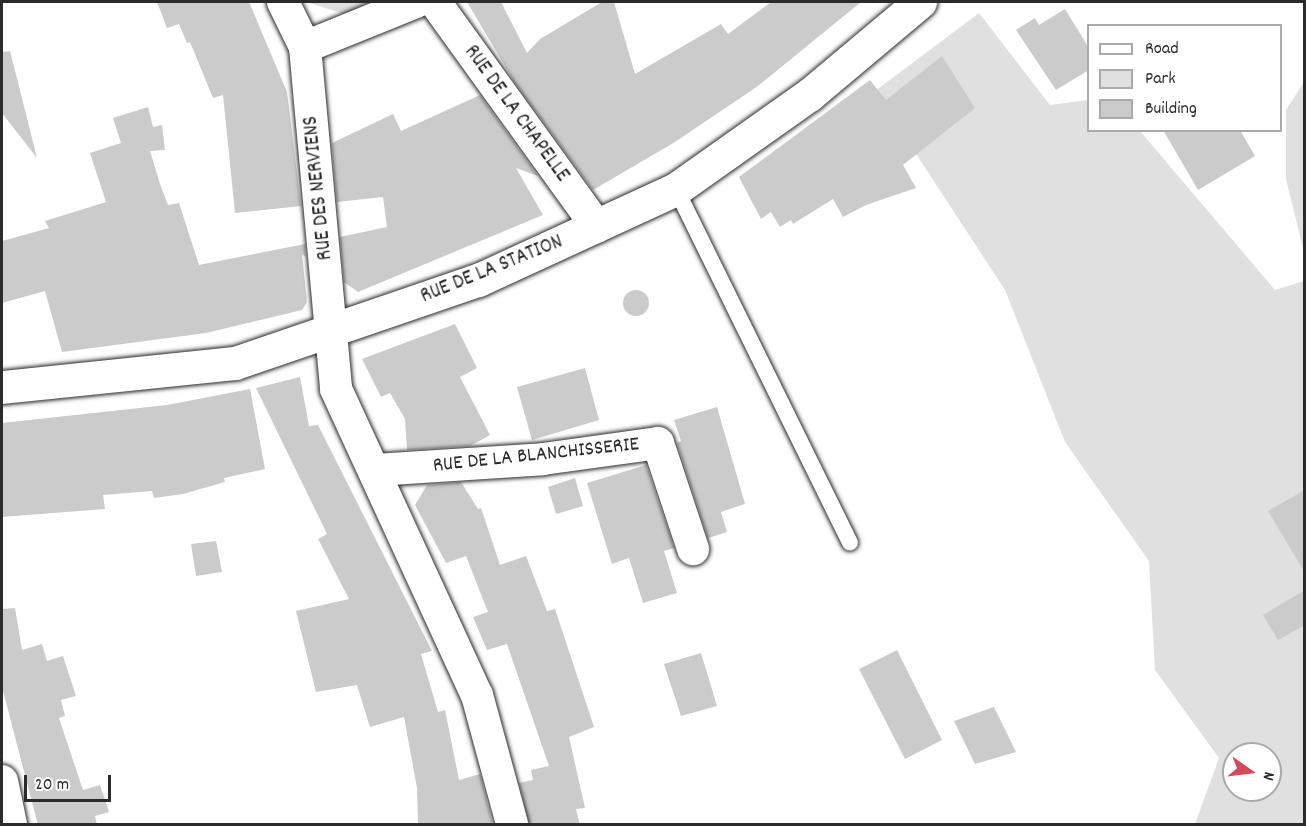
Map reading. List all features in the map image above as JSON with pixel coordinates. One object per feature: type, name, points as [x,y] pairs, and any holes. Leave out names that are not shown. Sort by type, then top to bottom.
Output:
[{"type":"main road","name":"RUE DE LA STATION","points":[[2,387],[235,363],[478,280],[676,189],[809,95],[920,2]]},
{"type":"street","points":[[283,2],[305,47],[416,2]]},
{"type":"street","name":"RUE DE LA CHAPELLE","points":[[435,2],[597,227]]},
{"type":"street","name":"RUE DES NERVIENS","points":[[305,47],[330,329]]},
{"type":"street","points":[[330,329],[336,389],[477,695],[512,825]]},
{"type":"street","name":"RUE DE LA BLANCHISSERIE","points":[[375,470],[543,459],[658,443],[693,549]]},
{"type":"street","points":[[2,780],[11,825]]},
{"type":"lane","points":[[676,189],[850,543]]},
{"type":"green space","points":[[306,2],[370,2],[345,14]]},
{"type":"green space","points":[[979,13],[1050,105],[1087,100],[1087,132],[1141,132],[1275,290],[1304,281],[1304,824],[1195,824],[1219,758],[1155,670],[1149,561],[1065,442],[1005,290],[875,91]]},
{"type":"green space","points":[[1304,82],[1304,252],[1286,179],[1286,110]]},
{"type":"building","points":[[157,2],[249,2],[287,92],[301,206],[235,213],[223,95],[213,98],[190,42],[187,43],[179,24],[167,28]]},
{"type":"building","points":[[467,2],[501,2],[527,53],[540,39],[602,2],[614,2],[635,74],[721,24],[728,34],[771,2],[861,2],[758,86],[675,142],[593,190],[515,83]]},
{"type":"building","points":[[1065,9],[1087,45],[1087,71],[1056,90],[1016,30],[1035,18],[1039,25]]},
{"type":"building","points":[[10,51],[37,158],[2,113],[2,52]]},
{"type":"building","points":[[942,56],[975,108],[903,165],[916,188],[866,205],[843,217],[833,199],[793,224],[791,220],[780,227],[771,212],[761,219],[739,177],[870,80],[886,100]]},
{"type":"building","points":[[480,95],[538,176],[516,168],[543,215],[358,292],[344,282],[340,237],[387,227],[383,197],[337,202],[332,143],[393,114],[401,131]]},
{"type":"building","points":[[148,107],[153,127],[162,125],[165,150],[150,151],[160,184],[168,205],[179,203],[199,265],[305,244],[306,257],[302,254],[307,302],[302,310],[206,333],[62,352],[45,291],[2,303],[2,241],[49,228],[45,221],[106,202],[90,153],[121,143],[113,118]]},
{"type":"building","points":[[1164,132],[1241,132],[1255,156],[1198,190]]},
{"type":"building","points":[[636,290],[645,294],[649,303],[645,312],[636,316],[627,312],[623,303],[627,294]]},
{"type":"building","points":[[455,324],[477,368],[460,377],[490,435],[470,446],[407,450],[405,419],[390,393],[381,397],[362,359]]},
{"type":"building","points":[[585,368],[599,420],[532,440],[517,387]]},
{"type":"building","points":[[300,377],[309,426],[318,425],[432,651],[421,654],[438,712],[445,710],[459,780],[480,774],[493,825],[418,825],[417,788],[404,717],[370,727],[357,685],[316,692],[296,611],[349,599],[318,539],[327,534],[256,388]]},
{"type":"building","points":[[250,389],[265,469],[224,478],[225,482],[183,494],[154,498],[152,491],[103,495],[105,509],[2,517],[2,423],[167,405]]},
{"type":"building","points":[[717,407],[745,504],[721,512],[727,532],[708,538],[677,443],[681,441],[674,420]]},
{"type":"building","points":[[646,465],[674,548],[664,551],[677,593],[643,603],[629,558],[612,564],[587,483]]},
{"type":"building","points":[[575,478],[583,506],[556,514],[548,487]]},
{"type":"building","points":[[461,482],[478,509],[481,508],[500,565],[526,556],[547,611],[555,609],[594,727],[569,737],[585,808],[576,809],[580,825],[529,825],[519,783],[533,780],[531,770],[549,766],[507,644],[487,650],[473,617],[488,612],[466,556],[446,563],[415,505],[427,485]]},
{"type":"building","points":[[1305,490],[1305,573],[1268,511]]},
{"type":"building","points":[[216,541],[222,572],[196,576],[191,544]]},
{"type":"building","points":[[1305,590],[1305,625],[1278,640],[1263,615]]},
{"type":"building","points":[[15,608],[22,650],[42,644],[47,661],[63,656],[76,696],[61,700],[65,716],[59,718],[83,790],[100,785],[109,812],[95,816],[97,825],[38,825],[2,687],[2,609]]},
{"type":"building","points":[[897,650],[942,740],[905,759],[859,669]]},
{"type":"building","points":[[701,653],[717,706],[681,716],[664,664]]},
{"type":"building","points":[[994,707],[1016,752],[975,764],[954,721]]}]
